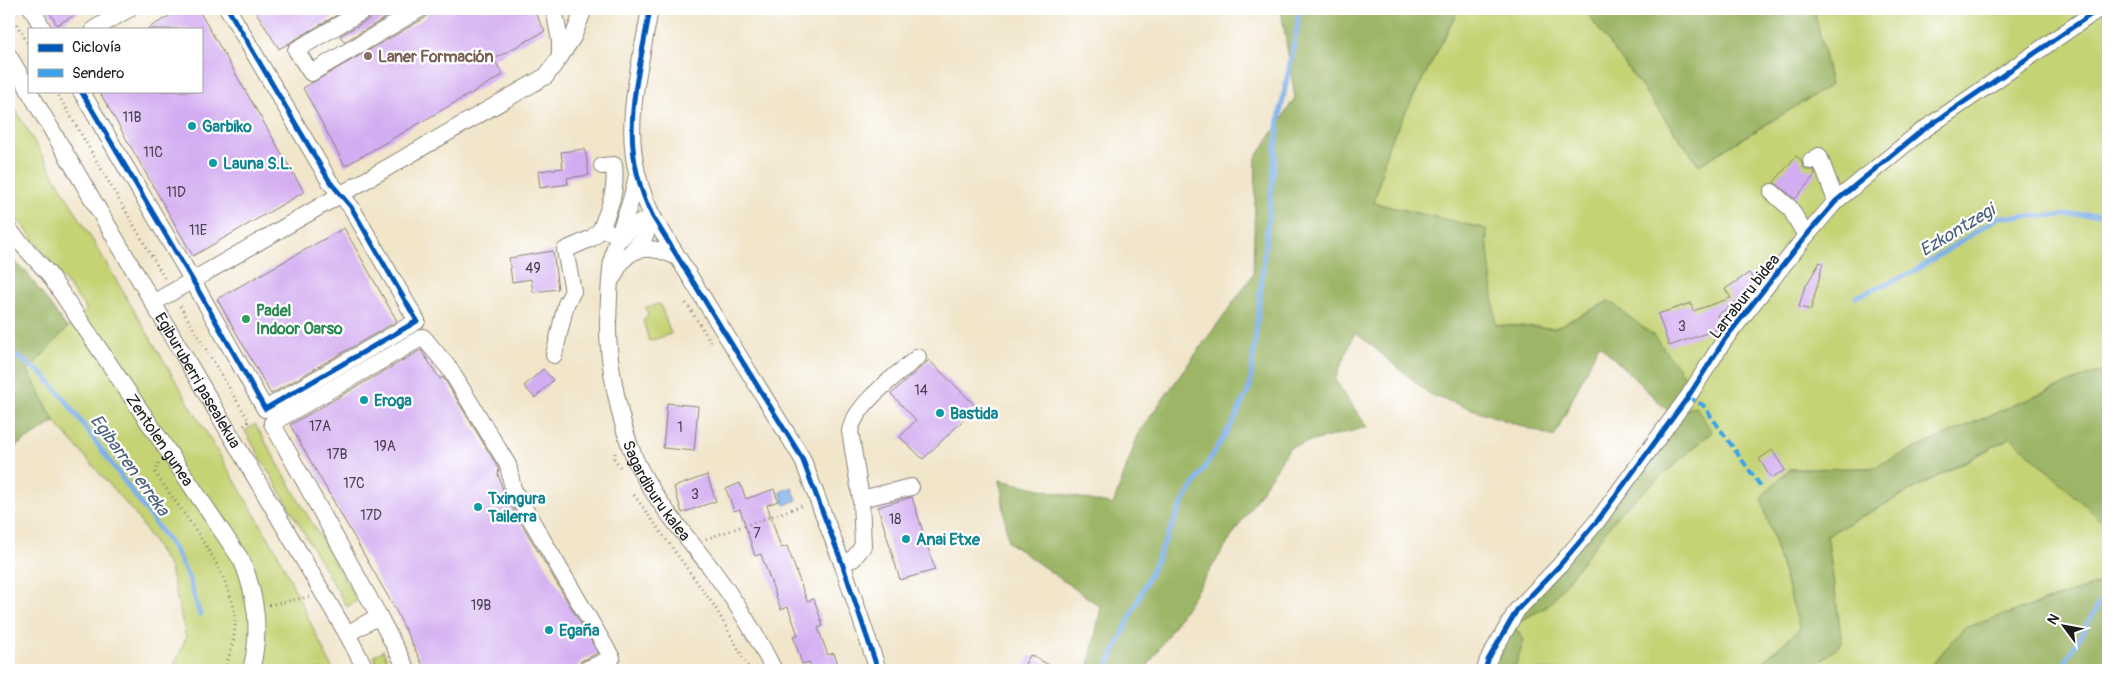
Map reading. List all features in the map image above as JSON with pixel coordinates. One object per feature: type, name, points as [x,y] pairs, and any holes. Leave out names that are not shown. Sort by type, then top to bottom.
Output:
[{"type":"street","points":[[32,9],[42,28]]},
{"type":"street","points":[[96,28],[129,9]]},
{"type":"street","points":[[82,92],[193,281],[264,409],[417,321],[342,194],[330,182],[228,9]]},
{"type":"street","points":[[366,9],[296,50],[311,73],[420,9]]},
{"type":"street","points":[[554,9],[560,41],[560,56]]},
{"type":"street","points":[[153,303],[546,76],[573,37],[584,9]]},
{"type":"street","points":[[650,9],[633,107],[632,148],[636,176],[643,197],[677,257],[802,458],[842,563],[878,670]]},
{"type":"street","name":"Larraburu bidea","points":[[1485,670],[1488,660],[1517,610],[1560,565],[1598,520],[1688,397],[1725,339],[1836,201],[1919,133],[2098,9]]},
{"type":"street","name":"Egiburuberri pasealekua","points":[[9,56],[23,69],[28,87]]},
{"type":"street","name":"Egiburuberri pasealekua","points":[[30,92],[347,634],[366,670]]},
{"type":"street","points":[[1811,161],[1819,156],[1836,201]]},
{"type":"street","points":[[554,355],[566,304],[572,291],[565,250],[592,238],[601,229],[613,200],[616,180],[614,165],[602,166]]},
{"type":"street","name":"Sagardiburu kalea","points":[[636,176],[618,266],[611,283],[608,324],[611,366],[623,420],[635,459],[656,496],[711,568],[753,629],[774,670]]},
{"type":"street","points":[[1772,192],[1790,208],[1806,236]]},
{"type":"street","name":"Sagardiburu kalea","points":[[621,246],[645,236],[653,217]]},
{"type":"street","points":[[601,229],[621,246],[662,250],[677,257]]},
{"type":"street","name":"Zentolen gunea","points":[[9,230],[48,273],[242,561],[251,584],[257,608],[256,648],[251,670]]},
{"type":"street","points":[[406,670],[379,616],[272,423],[423,337],[449,368],[508,465],[513,489],[612,658],[585,670]]},
{"type":"street","points":[[842,563],[853,558],[863,546],[861,499],[850,431],[852,424],[855,417],[883,386],[918,357]]},
{"type":"street","points":[[861,499],[911,487]]},
{"type":"street","points":[[347,634],[379,616]]},
{"type":"path","points":[[9,12],[28,44]]},
{"type":"path","points":[[57,92],[164,277],[171,293],[184,310],[249,421],[241,429]]},
{"type":"path","points":[[685,299],[706,338],[717,348]]},
{"type":"path","points":[[160,460],[155,472],[221,572],[235,612],[230,656],[224,670]]},
{"type":"path","points":[[700,541],[807,504],[804,497]]},
{"type":"path","points":[[680,559],[715,606],[750,670]]},
{"type":"path","points":[[268,605],[312,596]]},
{"type":"green space","points":[[1281,9],[1459,9],[1388,146],[1374,203],[1486,229],[1496,325],[1555,328],[1609,301],[1654,336],[1692,386],[1669,412],[1599,344],[1554,437],[1431,395],[1355,332],[1335,380],[1367,427],[1290,447],[1145,670],[1088,670],[1101,607],[1008,542],[1000,480],[1113,505],[1139,432],[1253,275],[1256,158],[1295,98]]},
{"type":"green space","points":[[1459,9],[1584,9],[1699,165],[1831,85],[1814,9],[2108,9],[2108,368],[2011,406],[1872,468],[1790,469],[1761,497],[1800,629],[1753,670],[1514,670],[1524,640],[1513,625],[1548,606],[1621,511],[1712,432],[1669,412],[1609,301],[1555,328],[1495,325],[1486,229],[1374,203],[1388,146]]},
{"type":"green space","points":[[1584,9],[1814,9],[1831,85],[1699,165]]},
{"type":"green space","points":[[9,99],[277,552],[333,670],[172,670],[186,638],[170,568],[135,514],[55,422],[28,371],[67,328],[87,310],[22,224],[9,215]]},
{"type":"green space","points":[[9,256],[26,272],[67,328],[28,371],[55,422],[9,450]]},
{"type":"green space","points":[[660,304],[671,334],[649,341],[643,320],[648,317],[646,307]]},
{"type":"green space","points":[[2108,368],[2108,527],[2011,437],[1827,535],[1842,643],[1810,670],[1753,670],[1800,629],[1761,497],[1790,469],[1872,468],[2011,406]]},
{"type":"green space","points":[[1696,407],[1712,432],[1621,511],[1548,606],[1513,625],[1524,640],[1514,670],[1487,670],[1537,579],[1685,409]]},
{"type":"green space","points":[[255,424],[357,601],[347,607],[245,431]]},
{"type":"green space","points":[[2012,437],[2108,527],[2108,581],[1964,628],[1927,670],[1810,670],[1842,643],[1827,535]]},
{"type":"green space","points":[[2108,581],[2108,670],[1927,670],[1964,628]]},
{"type":"green space","points":[[383,650],[391,670],[379,670],[374,656]]},
{"type":"water","points":[[792,487],[797,500],[785,505],[780,492]]},
{"type":"building","points":[[48,9],[85,9],[57,25]]},
{"type":"building","points":[[181,9],[198,9],[304,192],[193,256],[100,92],[202,92],[202,28],[149,28]]},
{"type":"building","points":[[254,9],[347,9],[279,49]]},
{"type":"building","points":[[376,9],[401,9],[344,42],[340,36],[371,18]]},
{"type":"building","points":[[430,9],[533,9],[545,31],[494,59],[503,75],[345,166],[303,88],[425,18]]},
{"type":"building","points":[[585,149],[589,175],[567,178],[568,184],[540,188],[538,171],[563,168],[561,152]]},
{"type":"building","points":[[1796,156],[1801,160],[1803,167],[1807,170],[1814,170],[1815,175],[1795,199],[1774,182]]},
{"type":"building","points":[[344,228],[397,321],[271,394],[217,299]]},
{"type":"building","points":[[553,251],[558,289],[533,292],[531,279],[512,282],[509,258]]},
{"type":"building","points":[[1820,262],[1823,263],[1811,310],[1799,307],[1804,289]]},
{"type":"building","points":[[1749,273],[1756,283],[1747,295],[1717,315],[1721,328],[1669,346],[1658,314],[1691,303],[1693,311],[1731,298],[1725,289]]},
{"type":"building","points":[[421,350],[440,379],[443,377],[499,469],[498,474],[504,494],[598,653],[581,661],[575,670],[425,670],[394,607],[290,425]]},
{"type":"building","name":"Bastida","points":[[929,360],[977,407],[923,459],[900,437],[916,420],[891,394]]},
{"type":"building","points":[[543,369],[553,380],[535,398],[524,386]]},
{"type":"building","points":[[667,403],[698,406],[694,451],[663,448]]},
{"type":"building","points":[[1772,450],[1785,470],[1771,478],[1759,459]]},
{"type":"building","points":[[707,475],[716,501],[682,513],[674,487]]},
{"type":"building","points":[[740,483],[746,499],[774,489],[778,501],[767,505],[781,548],[787,546],[807,601],[814,599],[823,626],[818,628],[828,655],[834,653],[840,670],[812,670],[809,662],[802,664],[793,636],[798,635],[788,607],[781,610],[761,554],[755,556],[740,509],[734,511],[726,489]]},
{"type":"building","name":"Anai Etxe","points":[[912,497],[935,570],[900,580],[878,507]]},
{"type":"building","points":[[1030,655],[1059,670],[1022,670]]},
{"type":"waterway","points":[[1106,670],[1182,504],[1233,422],[1250,387],[1279,119],[1298,23],[1298,9]]},
{"type":"waterway","name":"Ezkontzegi","points":[[1856,297],[1913,272],[1999,217],[2108,214]]},
{"type":"waterway","name":"Egibarren erreka","points":[[9,351],[44,375],[66,401],[176,552],[189,579],[200,615]]},
{"type":"waterway","points":[[2058,670],[2066,661],[2100,602],[2108,594]]},
{"type":"marked path","points":[[1688,397],[1703,405],[1762,488]]},
{"type":"cycle path","points":[[82,92],[193,281],[265,409],[417,321],[351,207],[330,182],[228,9]]},
{"type":"cycle path","points":[[650,9],[635,89],[633,114],[632,139],[635,164],[642,190],[653,217],[802,458],[842,563],[878,670]]},
{"type":"cycle path","points":[[1485,670],[1488,660],[1517,610],[1560,565],[1598,520],[1688,397],[1725,339],[1836,201],[1919,133],[2099,9]]},
{"type":"place","name":"Laner Formación","points":[[368,56]]},
{"type":"place","name":"Garbiko","points":[[192,126]]},
{"type":"place","name":"Launa S.L.","points":[[213,163]]},
{"type":"place","name":"Padel Indoor Oarso","points":[[246,319]]},
{"type":"place","name":"Eroga","points":[[364,400]]},
{"type":"place","name":"Bastida","points":[[940,413]]},
{"type":"place","name":"Txingura Tailerra","points":[[478,507]]},
{"type":"place","name":"Anai Etxe","points":[[906,539]]},
{"type":"place","name":"Egaña","points":[[549,630]]}]
